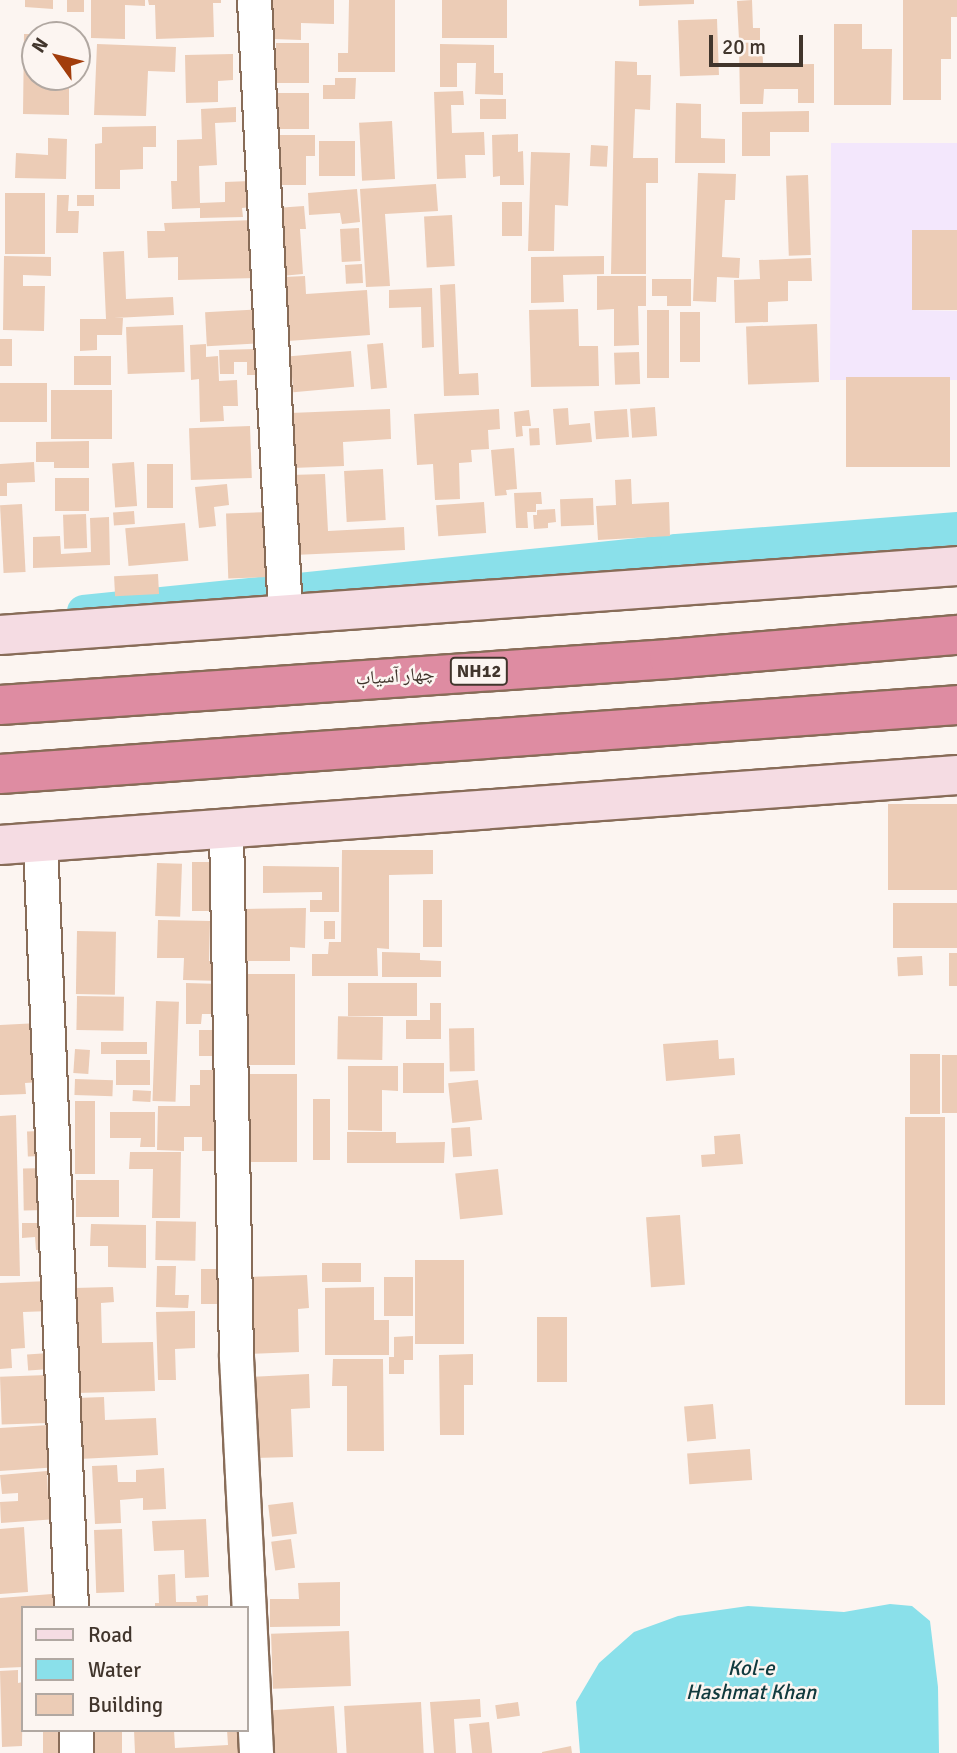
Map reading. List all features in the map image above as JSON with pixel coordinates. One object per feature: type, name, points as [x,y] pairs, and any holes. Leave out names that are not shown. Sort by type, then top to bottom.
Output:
[{"type":"highway","name":"چهار آسیاب","points":[[0,705],[669,659],[957,635]]},
{"type":"highway","points":[[0,774],[957,705]]},
{"type":"street","points":[[254,0],[284,597]]},
{"type":"street","points":[[0,635],[284,597],[957,566]]},
{"type":"street","points":[[0,845],[957,775]]},
{"type":"street","points":[[226,830],[236,1357],[256,1753]]},
{"type":"street","points":[[40,842],[71,1606]]},
{"type":"street","points":[[76,1732],[76,1753]]},
{"type":"shaded area","points":[[831,143],[957,143],[957,230],[912,230],[912,310],[957,311],[957,380],[830,380]]},
{"type":"water","name":"Kol-e Hashmat Khan","points":[[890,1604],[912,1606],[930,1621],[938,1687],[939,1753],[580,1753],[576,1702],[599,1663],[634,1632],[678,1616],[748,1606],[844,1612]]},
{"type":"building","points":[[25,0],[53,0],[53,9],[25,7]]},
{"type":"building","points":[[67,0],[84,0],[84,12],[67,12]]},
{"type":"building","points":[[91,0],[145,0],[145,6],[125,5],[125,39],[91,38]]},
{"type":"building","points":[[148,0],[221,0],[221,3],[213,3],[214,37],[156,39],[155,5],[149,5]]},
{"type":"building","points":[[273,0],[334,0],[334,24],[301,23],[301,40],[273,39]]},
{"type":"building","points":[[349,0],[395,0],[395,72],[338,72],[338,53],[348,53]]},
{"type":"building","points":[[442,0],[507,0],[507,38],[442,38]]},
{"type":"building","points":[[639,0],[694,0],[694,4],[639,6]]},
{"type":"building","points":[[752,0],[753,28],[760,28],[760,40],[739,40],[737,1]]},
{"type":"building","points":[[903,0],[957,0],[957,17],[951,17],[951,59],[941,59],[941,100],[903,100]]},
{"type":"building","points":[[717,19],[719,75],[680,76],[678,20]]},
{"type":"building","points":[[834,24],[862,24],[862,49],[892,49],[891,105],[834,105]]},
{"type":"building","points":[[762,42],[763,63],[752,65],[814,64],[814,103],[798,103],[798,89],[764,89],[763,104],[740,104],[739,43]]},
{"type":"building","points":[[276,43],[309,43],[309,83],[276,83]]},
{"type":"building","points":[[97,44],[176,47],[175,72],[148,71],[146,116],[94,115]]},
{"type":"building","points":[[440,44],[494,45],[494,73],[503,73],[503,95],[475,94],[476,63],[457,63],[457,87],[440,87]]},
{"type":"building","points":[[233,54],[233,80],[218,81],[218,102],[186,103],[185,55]]},
{"type":"building","points":[[615,61],[637,62],[637,75],[651,75],[650,110],[635,109],[633,158],[658,158],[658,183],[646,183],[646,274],[611,274]]},
{"type":"building","points":[[335,78],[356,78],[355,99],[323,99],[323,85],[335,85]]},
{"type":"building","points":[[23,91],[69,91],[69,115],[23,114]]},
{"type":"building","points":[[463,91],[464,105],[451,105],[452,133],[484,132],[485,155],[465,155],[466,178],[437,179],[434,92]]},
{"type":"building","points":[[274,93],[309,93],[309,129],[274,129]]},
{"type":"building","points":[[480,99],[506,99],[506,119],[480,119]]},
{"type":"building","points":[[676,103],[701,104],[701,138],[725,139],[725,163],[675,163]]},
{"type":"building","points":[[236,107],[236,122],[215,123],[217,165],[199,166],[200,203],[225,202],[225,182],[251,181],[252,207],[242,208],[243,217],[200,218],[200,208],[172,209],[171,181],[177,181],[177,140],[202,139],[201,109]]},
{"type":"building","points":[[809,111],[809,132],[770,132],[770,156],[742,156],[742,112]]},
{"type":"building","points":[[392,121],[395,179],[362,181],[359,123]]},
{"type":"building","points":[[156,126],[156,147],[143,147],[143,169],[120,170],[120,189],[95,189],[95,144],[102,143],[102,127]]},
{"type":"building","points":[[518,134],[518,152],[523,151],[524,185],[500,185],[500,176],[493,177],[492,135]]},
{"type":"building","points":[[276,135],[315,135],[315,156],[306,156],[306,185],[275,185]]},
{"type":"building","points":[[48,138],[67,139],[66,179],[15,178],[16,153],[48,155]]},
{"type":"building","points":[[319,141],[355,141],[355,176],[319,176]]},
{"type":"building","points":[[591,145],[608,146],[607,167],[590,166]]},
{"type":"building","points":[[531,152],[570,153],[568,206],[555,205],[554,251],[528,251]]},
{"type":"building","points":[[698,173],[736,174],[735,200],[725,200],[722,257],[740,258],[739,278],[717,277],[716,302],[693,301]]},
{"type":"building","points":[[808,175],[811,255],[789,256],[786,176]]},
{"type":"building","points":[[436,184],[438,211],[385,214],[390,286],[366,287],[360,189]]},
{"type":"building","points":[[357,189],[360,222],[342,224],[340,213],[309,215],[308,193]]},
{"type":"building","points":[[5,193],[45,193],[45,254],[5,254]]},
{"type":"building","points":[[57,195],[69,195],[68,211],[79,211],[78,233],[56,233]]},
{"type":"building","points":[[77,195],[94,195],[94,206],[77,206]]},
{"type":"building","points":[[502,202],[522,202],[522,236],[502,236]]},
{"type":"building","points":[[304,206],[306,229],[300,229],[303,274],[281,276],[276,208]]},
{"type":"building","points":[[452,215],[455,266],[427,267],[424,216]]},
{"type":"building","points":[[257,220],[258,278],[178,280],[178,257],[148,258],[147,231],[165,231],[164,223]]},
{"type":"building","points":[[359,228],[361,261],[342,262],[340,229]]},
{"type":"building","points":[[912,230],[957,230],[957,310],[912,310]]},
{"type":"building","points":[[124,251],[126,299],[173,297],[174,315],[114,318],[123,318],[122,335],[97,335],[97,350],[80,351],[80,319],[106,319],[103,252]]},
{"type":"building","points":[[4,256],[51,257],[51,276],[23,275],[23,286],[45,286],[44,331],[3,330]]},
{"type":"building","points":[[604,256],[604,274],[563,275],[564,302],[531,303],[531,257]]},
{"type":"building","points":[[811,258],[812,281],[788,281],[788,301],[768,302],[768,322],[735,323],[734,280],[760,279],[759,260]]},
{"type":"building","points":[[362,264],[363,283],[346,284],[345,265]]},
{"type":"building","points":[[305,276],[306,294],[367,290],[370,335],[288,341],[284,277]]},
{"type":"building","points":[[597,276],[646,276],[646,306],[638,306],[639,345],[614,346],[614,309],[597,310]]},
{"type":"building","points":[[652,279],[691,279],[691,306],[667,306],[667,296],[652,296]]},
{"type":"building","points":[[455,284],[459,374],[478,373],[479,395],[444,396],[440,285]]},
{"type":"building","points":[[432,288],[434,347],[422,348],[421,307],[389,308],[389,290]]},
{"type":"building","points":[[266,309],[268,343],[207,346],[205,312]]},
{"type":"building","points":[[578,309],[579,346],[598,346],[599,386],[531,387],[529,310]]},
{"type":"building","points":[[647,310],[669,310],[669,378],[647,378]]},
{"type":"building","points":[[680,312],[700,312],[700,362],[680,362]]},
{"type":"building","points":[[817,324],[819,382],[748,384],[746,326]]},
{"type":"building","points":[[183,325],[185,372],[128,374],[126,327]]},
{"type":"building","points":[[0,339],[12,339],[12,366],[0,366]]},
{"type":"building","points":[[383,343],[387,388],[371,389],[367,344]]},
{"type":"building","points":[[206,344],[206,357],[218,356],[219,381],[237,380],[238,406],[223,406],[224,421],[200,422],[199,379],[191,380],[190,345]]},
{"type":"building","points":[[258,349],[259,375],[247,375],[247,362],[234,362],[234,374],[220,374],[219,350]]},
{"type":"building","points":[[351,351],[354,387],[293,392],[290,356]]},
{"type":"building","points":[[639,352],[640,384],[615,385],[614,353]]},
{"type":"building","points":[[74,356],[111,356],[111,385],[74,385]]},
{"type":"building","points":[[846,377],[950,377],[950,467],[846,467]]},
{"type":"building","points":[[0,383],[47,383],[47,422],[0,422]]},
{"type":"building","points":[[51,390],[112,390],[112,439],[51,439]]},
{"type":"building","points":[[655,407],[657,436],[632,438],[630,409]]},
{"type":"building","points":[[568,408],[569,425],[590,423],[592,442],[556,445],[553,409]]},
{"type":"building","points":[[390,409],[391,439],[343,442],[344,466],[292,468],[290,413]]},
{"type":"building","points":[[499,409],[500,429],[488,430],[489,449],[471,450],[472,462],[459,463],[460,499],[435,500],[433,464],[417,465],[414,414]]},
{"type":"building","points":[[627,409],[629,437],[596,439],[594,411]]},
{"type":"building","points":[[529,410],[531,426],[522,426],[523,436],[516,437],[514,412]]},
{"type":"building","points":[[250,426],[252,478],[191,480],[189,428]]},
{"type":"building","points":[[539,428],[540,445],[530,446],[529,429]]},
{"type":"building","points":[[89,441],[89,468],[54,468],[54,462],[36,462],[36,442]]},
{"type":"building","points":[[514,448],[517,489],[506,490],[507,495],[495,496],[491,450]]},
{"type":"building","points":[[34,462],[35,482],[7,483],[7,496],[0,496],[0,464]]},
{"type":"building","points":[[134,462],[137,506],[115,507],[112,464]]},
{"type":"building","points":[[147,464],[173,464],[173,508],[147,508]]},
{"type":"building","points":[[383,469],[386,520],[347,522],[344,471]]},
{"type":"building","points":[[325,474],[328,531],[404,527],[405,550],[294,555],[290,475]]},
{"type":"building","points":[[55,478],[89,478],[89,511],[55,511]]},
{"type":"building","points":[[631,479],[632,504],[669,502],[670,536],[598,540],[596,506],[616,505],[615,480]]},
{"type":"building","points":[[227,484],[229,505],[214,507],[216,526],[199,528],[195,487]]},
{"type":"building","points":[[541,492],[542,504],[536,504],[536,512],[527,512],[528,528],[516,528],[514,493]]},
{"type":"building","points":[[593,498],[594,525],[561,526],[560,499]]},
{"type":"building","points":[[484,502],[486,533],[438,536],[436,505]]},
{"type":"building","points":[[22,504],[26,572],[4,573],[0,505]]},
{"type":"building","points":[[555,509],[556,522],[548,523],[548,528],[534,529],[533,515],[537,515],[537,510]]},
{"type":"building","points":[[134,511],[135,524],[114,525],[113,512]]},
{"type":"building","points":[[269,512],[271,577],[228,578],[226,514]]},
{"type":"building","points":[[86,514],[87,548],[64,549],[63,515]]},
{"type":"building","points":[[109,517],[110,565],[33,568],[33,537],[60,536],[61,554],[91,552],[90,518]]},
{"type":"building","points":[[185,523],[188,561],[129,566],[125,528]]},
{"type":"building","points":[[158,574],[159,594],[115,596],[114,576]]},
{"type":"building","points":[[888,804],[957,804],[957,890],[888,890]]},
{"type":"building","points":[[342,850],[433,850],[433,874],[389,875],[389,949],[377,948],[378,976],[312,976],[312,954],[328,954],[329,942],[341,942]]},
{"type":"building","points":[[192,862],[211,862],[211,911],[192,911]]},
{"type":"building","points":[[157,863],[182,864],[180,917],[155,916]]},
{"type":"building","points":[[263,866],[339,867],[339,912],[310,912],[310,900],[322,900],[322,892],[263,893]]},
{"type":"building","points":[[423,900],[442,900],[442,947],[423,947]]},
{"type":"building","points":[[893,903],[957,903],[957,948],[893,948]]},
{"type":"building","points":[[306,908],[305,948],[290,947],[290,961],[244,961],[244,909]]},
{"type":"building","points":[[158,920],[210,921],[209,961],[223,961],[222,981],[183,980],[184,958],[157,958]]},
{"type":"building","points":[[324,921],[335,921],[335,939],[324,939]]},
{"type":"building","points":[[77,931],[116,932],[115,995],[76,994]]},
{"type":"building","points":[[382,952],[420,953],[420,960],[441,961],[441,977],[382,977]]},
{"type":"building","points":[[949,953],[957,953],[957,986],[949,986]]},
{"type":"building","points":[[922,956],[923,975],[898,976],[897,957]]},
{"type":"building","points":[[243,974],[295,974],[295,1065],[243,1065]]},
{"type":"building","points":[[186,983],[221,984],[220,1014],[202,1014],[201,1024],[186,1024]]},
{"type":"building","points":[[348,983],[417,983],[417,1016],[348,1016]]},
{"type":"building","points":[[77,996],[124,997],[123,1031],[76,1030]]},
{"type":"building","points":[[156,1001],[179,1002],[175,1102],[153,1101]]},
{"type":"building","points":[[430,1003],[441,1003],[441,1039],[406,1039],[406,1020],[430,1020]]},
{"type":"building","points":[[338,1016],[383,1017],[382,1060],[337,1059]]},
{"type":"building","points":[[39,1023],[41,1082],[25,1083],[26,1094],[0,1095],[0,1025]]},
{"type":"building","points":[[449,1028],[474,1028],[475,1071],[450,1071]]},
{"type":"building","points":[[199,1030],[223,1030],[223,1056],[199,1056]]},
{"type":"building","points":[[718,1040],[719,1059],[734,1058],[735,1075],[666,1081],[663,1044]]},
{"type":"building","points":[[101,1042],[147,1042],[147,1054],[101,1054]]},
{"type":"building","points":[[75,1049],[90,1050],[88,1074],[73,1073]]},
{"type":"building","points":[[910,1054],[940,1054],[940,1114],[910,1114]]},
{"type":"building","points":[[942,1055],[957,1055],[957,1113],[942,1113]]},
{"type":"building","points":[[116,1060],[150,1060],[150,1085],[116,1085]]},
{"type":"building","points":[[212,1060],[224,1061],[222,1151],[202,1151],[202,1137],[184,1137],[184,1151],[157,1150],[158,1106],[190,1106],[190,1085],[200,1085],[200,1070],[212,1070]]},
{"type":"building","points":[[403,1063],[444,1063],[444,1093],[403,1093]]},
{"type":"building","points":[[348,1066],[398,1066],[398,1091],[382,1090],[382,1131],[348,1130]]},
{"type":"building","points":[[243,1074],[297,1074],[297,1162],[243,1162]]},
{"type":"building","points":[[75,1079],[113,1080],[112,1096],[74,1095]]},
{"type":"building","points":[[478,1080],[482,1120],[452,1123],[448,1083]]},
{"type":"building","points":[[133,1090],[151,1091],[150,1102],[132,1101]]},
{"type":"building","points":[[313,1099],[330,1099],[330,1160],[313,1160]]},
{"type":"building","points":[[75,1101],[95,1101],[95,1174],[75,1174]]},
{"type":"building","points":[[110,1112],[155,1112],[155,1147],[140,1147],[141,1138],[110,1138]]},
{"type":"building","points":[[16,1115],[20,1276],[0,1276],[0,1116]]},
{"type":"building","points":[[905,1117],[945,1117],[945,1405],[905,1405]]},
{"type":"building","points":[[470,1127],[472,1156],[453,1157],[451,1128]]},
{"type":"building","points":[[27,1131],[41,1131],[42,1156],[28,1156]]},
{"type":"building","points":[[347,1132],[396,1132],[396,1143],[445,1142],[444,1163],[347,1163]]},
{"type":"building","points":[[740,1134],[743,1164],[702,1167],[701,1155],[715,1154],[714,1136]]},
{"type":"building","points":[[130,1152],[181,1152],[180,1218],[152,1218],[153,1169],[129,1169]]},
{"type":"building","points":[[23,1168],[47,1168],[48,1210],[24,1210]]},
{"type":"building","points":[[498,1169],[503,1215],[460,1219],[455,1173]]},
{"type":"building","points":[[76,1180],[119,1180],[119,1217],[76,1217]]},
{"type":"building","points":[[680,1215],[685,1285],[651,1287],[646,1217]]},
{"type":"building","points":[[156,1221],[196,1222],[195,1261],[155,1260]]},
{"type":"building","points":[[22,1223],[51,1223],[51,1249],[36,1250],[35,1237],[22,1238]]},
{"type":"building","points":[[91,1224],[146,1225],[146,1268],[108,1267],[108,1246],[90,1246]]},
{"type":"building","points":[[415,1260],[464,1260],[464,1344],[415,1344]]},
{"type":"building","points":[[322,1263],[361,1263],[361,1282],[322,1282]]},
{"type":"building","points":[[157,1266],[176,1266],[175,1295],[189,1295],[188,1308],[156,1307]]},
{"type":"building","points":[[201,1269],[225,1269],[225,1304],[201,1304]]},
{"type":"building","points":[[307,1275],[309,1308],[298,1309],[299,1352],[248,1354],[245,1277]]},
{"type":"building","points":[[384,1277],[413,1277],[413,1316],[384,1316]]},
{"type":"building","points":[[49,1281],[51,1311],[23,1312],[25,1348],[11,1349],[12,1368],[0,1369],[0,1283]]},
{"type":"building","points":[[113,1287],[114,1302],[101,1303],[102,1343],[153,1342],[155,1391],[76,1393],[74,1288]]},
{"type":"building","points":[[374,1287],[374,1320],[389,1320],[389,1355],[325,1355],[325,1288]]},
{"type":"building","points":[[195,1311],[195,1348],[175,1349],[176,1380],[158,1380],[156,1312]]},
{"type":"building","points":[[537,1317],[567,1317],[567,1382],[537,1382]]},
{"type":"building","points":[[413,1336],[413,1360],[404,1360],[404,1374],[389,1374],[389,1357],[394,1357],[394,1337]]},
{"type":"building","points":[[49,1353],[50,1369],[28,1370],[27,1355]]},
{"type":"building","points":[[473,1354],[473,1385],[464,1385],[464,1435],[440,1435],[439,1355]]},
{"type":"building","points":[[333,1359],[383,1359],[384,1451],[347,1451],[347,1386],[332,1386]]},
{"type":"building","points":[[309,1374],[310,1408],[291,1409],[293,1457],[252,1458],[249,1377]]},
{"type":"building","points":[[47,1375],[49,1423],[2,1425],[0,1377]]},
{"type":"building","points":[[104,1397],[105,1420],[156,1418],[158,1455],[79,1459],[76,1398]]},
{"type":"building","points":[[713,1404],[716,1439],[687,1441],[684,1407]]},
{"type":"building","points":[[49,1425],[59,1467],[0,1471],[0,1428]]},
{"type":"building","points":[[750,1449],[752,1480],[689,1484],[687,1453]]},
{"type":"building","points":[[117,1465],[118,1482],[136,1482],[136,1470],[164,1468],[166,1509],[143,1510],[143,1498],[120,1500],[121,1523],[95,1524],[92,1466]]},
{"type":"building","points":[[47,1471],[48,1498],[56,1497],[57,1519],[1,1523],[0,1502],[18,1501],[18,1493],[2,1494],[0,1475]]},
{"type":"building","points":[[293,1502],[297,1534],[272,1537],[268,1505]]},
{"type":"building","points":[[206,1519],[209,1577],[185,1578],[184,1550],[154,1551],[152,1521]]},
{"type":"building","points":[[24,1527],[28,1592],[0,1594],[0,1529]]},
{"type":"building","points":[[122,1529],[124,1592],[96,1593],[94,1530]]},
{"type":"building","points":[[291,1539],[295,1568],[275,1571],[271,1542]]},
{"type":"building","points":[[175,1574],[176,1602],[197,1602],[196,1596],[208,1595],[208,1606],[155,1606],[155,1603],[159,1603],[158,1575]]},
{"type":"building","points":[[340,1582],[340,1626],[270,1627],[270,1599],[299,1599],[298,1583]]},
{"type":"building","points":[[65,1593],[66,1606],[21,1606],[21,1667],[0,1668],[0,1598]]},
{"type":"building","points":[[349,1631],[351,1686],[273,1689],[271,1634]]},
{"type":"building","points":[[18,1670],[18,1683],[21,1682],[22,1746],[2,1747],[0,1671]]},
{"type":"building","points":[[480,1699],[481,1717],[454,1719],[456,1753],[434,1753],[430,1702]]},
{"type":"building","points":[[421,1702],[424,1753],[347,1753],[344,1706]]},
{"type":"building","points":[[518,1702],[520,1716],[497,1719],[495,1705]]},
{"type":"building","points":[[334,1706],[337,1753],[275,1753],[272,1710]]},
{"type":"building","points":[[489,1722],[492,1753],[472,1753],[469,1724]]},
{"type":"building","points":[[43,1732],[66,1732],[66,1753],[43,1753]]},
{"type":"building","points":[[90,1732],[122,1732],[122,1753],[90,1753]]},
{"type":"building","points":[[134,1732],[174,1732],[175,1748],[228,1745],[227,1732],[247,1732],[251,1753],[135,1753]]},
{"type":"building","points":[[571,1746],[572,1753],[542,1753],[542,1752]]},
{"type":"waterway","points":[[83,611],[676,550],[957,528]]}]
